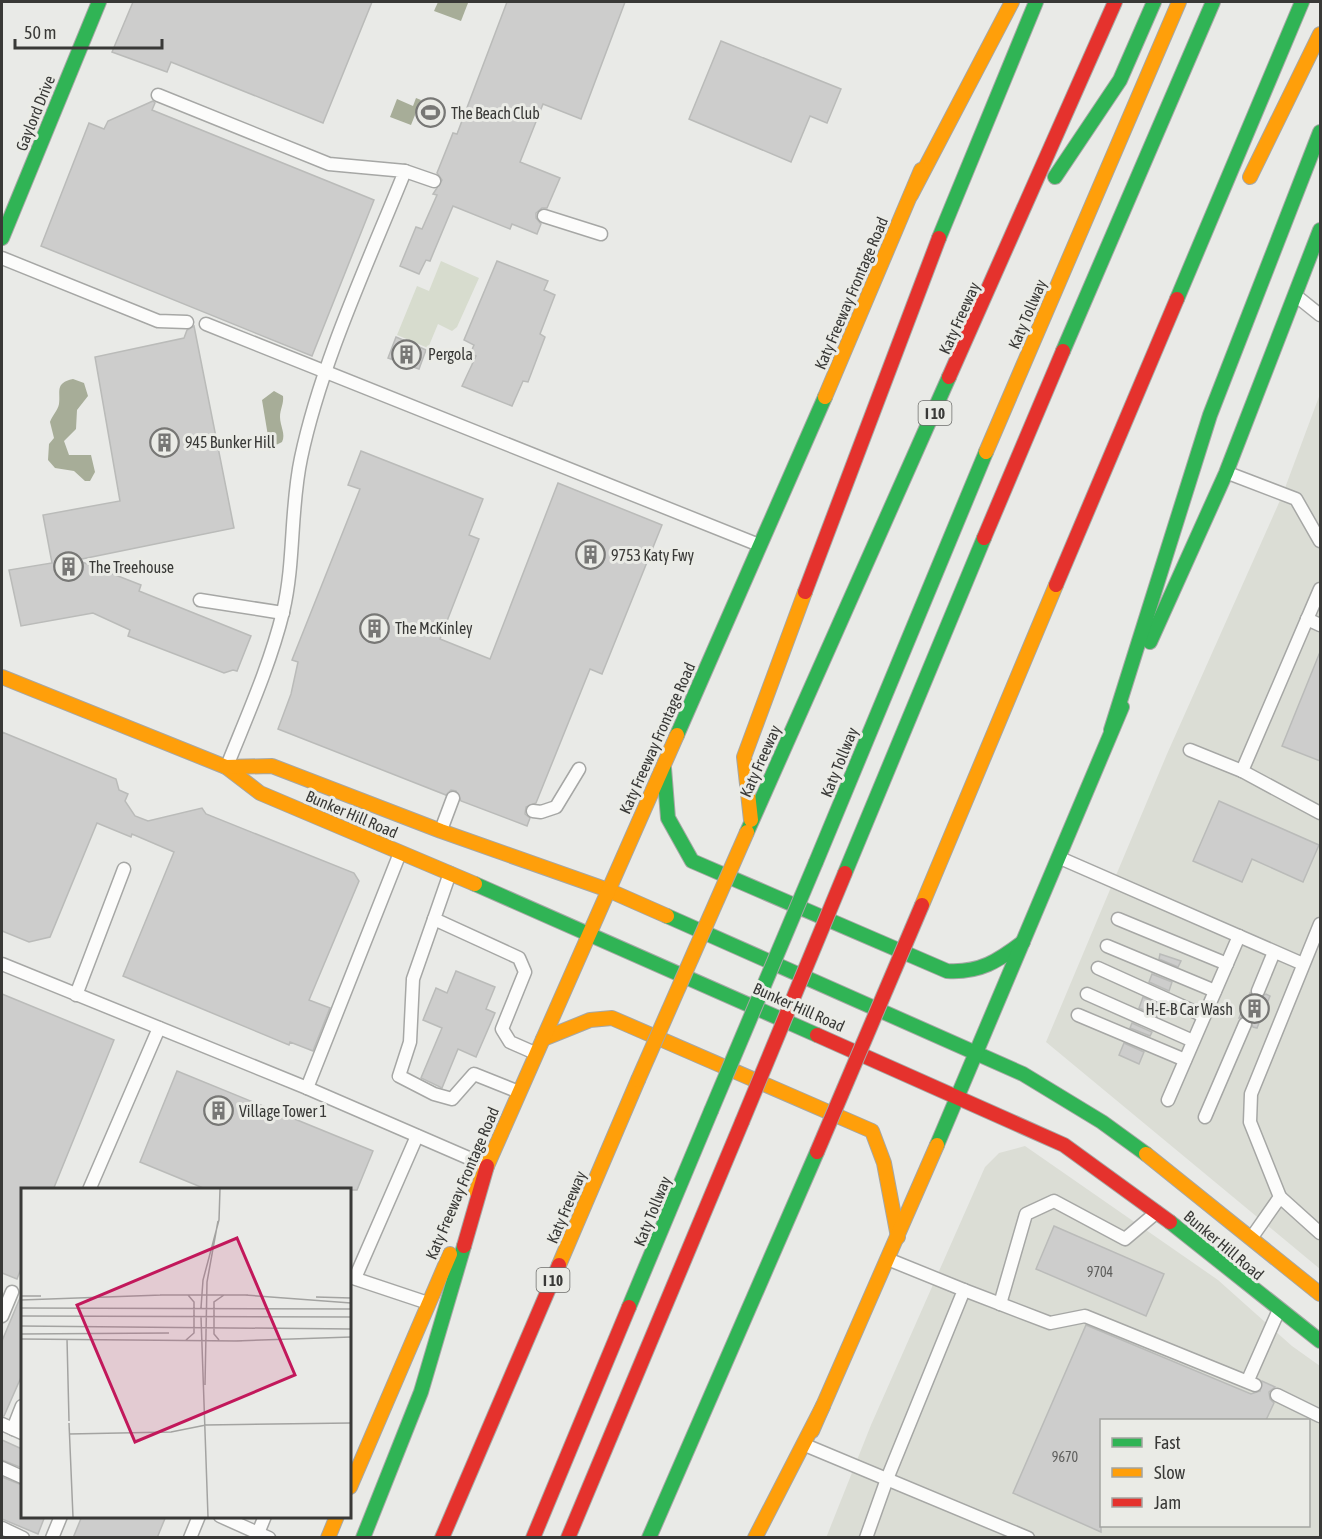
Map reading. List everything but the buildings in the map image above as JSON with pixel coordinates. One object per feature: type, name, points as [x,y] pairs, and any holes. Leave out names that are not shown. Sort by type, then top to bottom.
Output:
[{"type":"main road","name":"Gaylord Drive","points":[[2,238],[99,2]]},
{"type":"main road","points":[[911,195],[1012,2]]},
{"type":"main road","points":[[749,827],[744,757],[878,392],[993,101],[1036,2]]},
{"type":"main road","name":"Katy Freeway","points":[[442,1538],[638,1080],[1007,249],[1114,2]]},
{"type":"main road","points":[[1007,249],[1120,80],[1154,2]]},
{"type":"main road","name":"Katy Tollway","points":[[533,1538],[965,501],[1179,2]]},
{"type":"main road","points":[[568,1538],[1024,441],[1213,2]]},
{"type":"main road","points":[[649,1538],[817,1152],[1302,2]]},
{"type":"main road","name":"Katy Freeway Frontage Road","points":[[351,1481],[354,1463],[428,1303],[760,546],[980,33]]},
{"type":"main road","points":[[1242,192],[1320,34]]},
{"type":"main road","points":[[1148,366],[1245,101]]},
{"type":"main road","points":[[1111,730],[1210,414],[1320,132]]},
{"type":"main road","points":[[764,1538],[889,1259],[1111,730],[1227,473],[1320,230]]},
{"type":"main road","points":[[1107,466],[1211,255]]},
{"type":"main road","name":"Bunker Hill Road","points":[[2,677],[226,767],[260,793],[590,933],[1064,1145],[1107,1172],[1278,1312],[1320,1341]]},
{"type":"main road","points":[[664,764],[668,818],[692,861],[947,971],[970,973],[986,969],[1023,942]]},
{"type":"main road","name":"Bunker Hill Road","points":[[226,767],[272,766],[441,831],[608,890],[1023,1074],[1094,1115],[1320,1294]]},
{"type":"main road","points":[[543,1040],[590,1020],[612,1018],[872,1131],[882,1155],[897,1237]]},
{"type":"main road","points":[[363,1538],[421,1392],[487,1166]]},
{"type":"main road","points":[[755,1538],[823,1406]]},
{"type":"main road","points":[[328,1538],[336,1518]]},
{"type":"lane","points":[[158,95],[329,164],[405,171],[434,181]]},
{"type":"lane","points":[[226,767],[251,706],[283,613],[290,566],[292,511],[301,457],[327,371],[405,171]]},
{"type":"lane","points":[[544,216],[601,234]]},
{"type":"lane","points":[[2,258],[158,321],[187,322]]},
{"type":"lane","points":[[1294,294],[1320,315]]},
{"type":"lane","points":[[206,324],[760,546]]},
{"type":"lane","points":[[1227,473],[1296,499],[1320,541]]},
{"type":"lane","points":[[1242,771],[1320,589]]},
{"type":"lane","points":[[200,600],[283,613]]},
{"type":"lane","points":[[1307,620],[1320,625]]},
{"type":"lane","points":[[1190,750],[1242,771],[1320,813]]},
{"type":"lane","points":[[533,811],[541,812],[556,807],[579,769]]},
{"type":"lane","points":[[441,831],[453,798]]},
{"type":"lane","points":[[307,1088],[401,852]]},
{"type":"lane","points":[[1059,857],[1304,964]]},
{"type":"lane","points":[[76,995],[124,869]]},
{"type":"lane","points":[[450,873],[413,979],[410,1042],[399,1076],[434,1094],[452,1099],[474,1074],[519,1093]]},
{"type":"lane","points":[[434,919],[519,958],[525,972],[502,1029],[510,1042],[536,1054]]},
{"type":"lane","points":[[1118,919],[1227,964]]},
{"type":"lane","points":[[1320,924],[1251,1094],[1250,1122],[1280,1197],[1320,1233]]},
{"type":"lane","points":[[1168,1100],[1239,936]]},
{"type":"lane","points":[[1107,946],[1215,992]]},
{"type":"lane","points":[[1258,991],[1274,952]]},
{"type":"lane","points":[[2,964],[307,1088],[487,1166]]},
{"type":"lane","points":[[1098,968],[1204,1016]]},
{"type":"lane","points":[[1087,994],[1193,1041]]},
{"type":"lane","points":[[1078,1015],[1185,1060]]},
{"type":"lane","points":[[1205,1117],[1245,1024]]},
{"type":"lane","points":[[93,1188],[159,1028]]},
{"type":"lane","points":[[417,1136],[352,1278],[428,1303]]},
{"type":"lane","points":[[1251,1239],[1280,1197]]},
{"type":"lane","points":[[1000,1304],[1026,1214],[1054,1201],[1125,1239],[1158,1212]]},
{"type":"lane","points":[[889,1259],[1050,1323],[1085,1316],[1251,1383],[1278,1312]]},
{"type":"lane","points":[[866,1538],[887,1479],[964,1290]]},
{"type":"lane","points":[[2,1316],[12,1292]]},
{"type":"lane","points":[[1277,1395],[1320,1416]]},
{"type":"lane","points":[[12,1428],[21,1408]]},
{"type":"lane","points":[[806,1445],[1028,1538]]},
{"type":"lane","points":[[2,1468],[21,1477]]},
{"type":"lane","points":[[52,1538],[60,1518]]},
{"type":"lane","points":[[190,1538],[198,1518]]},
{"type":"lane","points":[[224,1518],[261,1536],[266,1518]]},
{"type":"lane","points":[[2,1528],[23,1538]]},
{"type":"shaded area","points":[[438,2],[468,3],[461,21],[434,11]]},
{"type":"shaded area","points":[[416,98],[421,100],[411,125],[390,117],[397,99],[413,106]]},
{"type":"shaded area","points":[[441,261],[479,278],[457,327],[452,331],[438,324],[428,348],[397,335],[417,286],[429,291]]},
{"type":"shaded area","points":[[73,379],[84,383],[88,396],[77,410],[76,429],[64,441],[69,455],[91,455],[95,472],[90,481],[85,481],[74,471],[55,468],[48,460],[49,444],[54,438],[50,422],[58,406],[60,388],[63,383]]},
{"type":"shaded area","points":[[274,391],[283,396],[280,417],[283,439],[276,445],[269,442],[262,400]]},
{"type":"shaded area","points":[[1320,394],[1320,1269],[1046,1042],[1167,754],[1282,496]]},
{"type":"shaded area","points":[[1025,1146],[1218,1280],[1292,1346],[1320,1366],[1320,1537],[826,1538],[871,1425],[985,1167],[999,1153]]},
{"type":"traffic: fast","points":[[2,238],[99,2]]},
{"type":"traffic: fast","points":[[939,238],[1036,2]]},
{"type":"traffic: fast","points":[[1055,177],[1120,80],[1154,2]]},
{"type":"traffic: fast","points":[[1063,351],[1213,2]]},
{"type":"traffic: fast","points":[[1177,299],[1302,2]]},
{"type":"traffic: fast","points":[[1111,730],[1210,415],[1320,132]]},
{"type":"traffic: fast","points":[[1150,642],[1226,473],[1320,230]]},
{"type":"traffic: fast","points":[[747,832],[949,377]]},
{"type":"traffic: fast","points":[[677,735],[825,397]]},
{"type":"traffic: fast","points":[[816,862],[986,452]]},
{"type":"traffic: fast","points":[[845,873],[984,538]]},
{"type":"traffic: fast","points":[[937,1145],[1122,707]]},
{"type":"traffic: fast","points":[[664,768],[668,818],[692,861],[947,971],[979,968],[1005,955],[1023,942]]},
{"type":"traffic: fast","points":[[711,1111],[816,862]]},
{"type":"traffic: fast","points":[[475,884],[817,1035]]},
{"type":"traffic: fast","points":[[667,916],[1023,1074],[1102,1122],[1146,1154]]},
{"type":"traffic: fast","points":[[629,1307],[711,1111]]},
{"type":"traffic: fast","points":[[649,1538],[817,1152]]},
{"type":"traffic: fast","points":[[1170,1222],[1320,1341]]},
{"type":"traffic: fast","points":[[363,1538],[421,1392],[464,1246]]},
{"type":"traffic: slow","points":[[911,195],[1012,2]]},
{"type":"traffic: slow","points":[[986,452],[1179,2]]},
{"type":"traffic: slow","points":[[1250,177],[1320,34]]},
{"type":"traffic: slow","points":[[825,397],[921,170]]},
{"type":"traffic: slow","points":[[922,905],[1056,585]]},
{"type":"traffic: slow","points":[[751,820],[744,757],[805,592]]},
{"type":"traffic: slow","points":[[2,677],[226,767],[260,793],[475,884]]},
{"type":"traffic: slow","points":[[476,1191],[677,735]]},
{"type":"traffic: slow","points":[[226,767],[272,766],[441,831],[608,890],[667,916]]},
{"type":"traffic: slow","points":[[638,1080],[747,832]]},
{"type":"traffic: slow","points":[[543,1039],[590,1020],[612,1018],[872,1131],[884,1163],[898,1237]]},
{"type":"traffic: slow","points":[[559,1265],[638,1080]]},
{"type":"traffic: slow","points":[[812,1431],[937,1145]]},
{"type":"traffic: slow","points":[[1146,1154],[1320,1294]]},
{"type":"traffic: slow","points":[[351,1485],[450,1254]]},
{"type":"traffic: slow","points":[[755,1538],[823,1406]]},
{"type":"traffic: slow","points":[[328,1538],[336,1518]]},
{"type":"traffic: jam","points":[[949,377],[1115,2]]},
{"type":"traffic: jam","points":[[805,592],[939,238]]},
{"type":"traffic: jam","points":[[1056,585],[1177,299]]},
{"type":"traffic: jam","points":[[984,538],[1063,351]]},
{"type":"traffic: jam","points":[[742,1122],[845,873]]},
{"type":"traffic: jam","points":[[817,1152],[922,905]]},
{"type":"traffic: jam","points":[[817,1035],[1064,1145],[1170,1222]]},
{"type":"traffic: jam","points":[[568,1538],[742,1122]]},
{"type":"traffic: jam","points":[[464,1246],[487,1166]]},
{"type":"traffic: jam","points":[[442,1538],[559,1265]]},
{"type":"traffic: jam","points":[[533,1538],[629,1307]]},
{"type":"place","name":"The Beach Club","points":[[430,113]]},
{"type":"place","name":"Pergola","points":[[407,354]]},
{"type":"place","name":"945 Bunker Hill","points":[[164,442]]},
{"type":"place","name":"9753 Katy Fwy","points":[[590,555]]},
{"type":"place","name":"The Treehouse","points":[[68,567]]},
{"type":"place","name":"The McKinley","points":[[374,628]]},
{"type":"place","name":"H-E-B Car Wash","points":[[1254,1009]]},
{"type":"place","name":"Village Tower 1","points":[[218,1111]]}]
